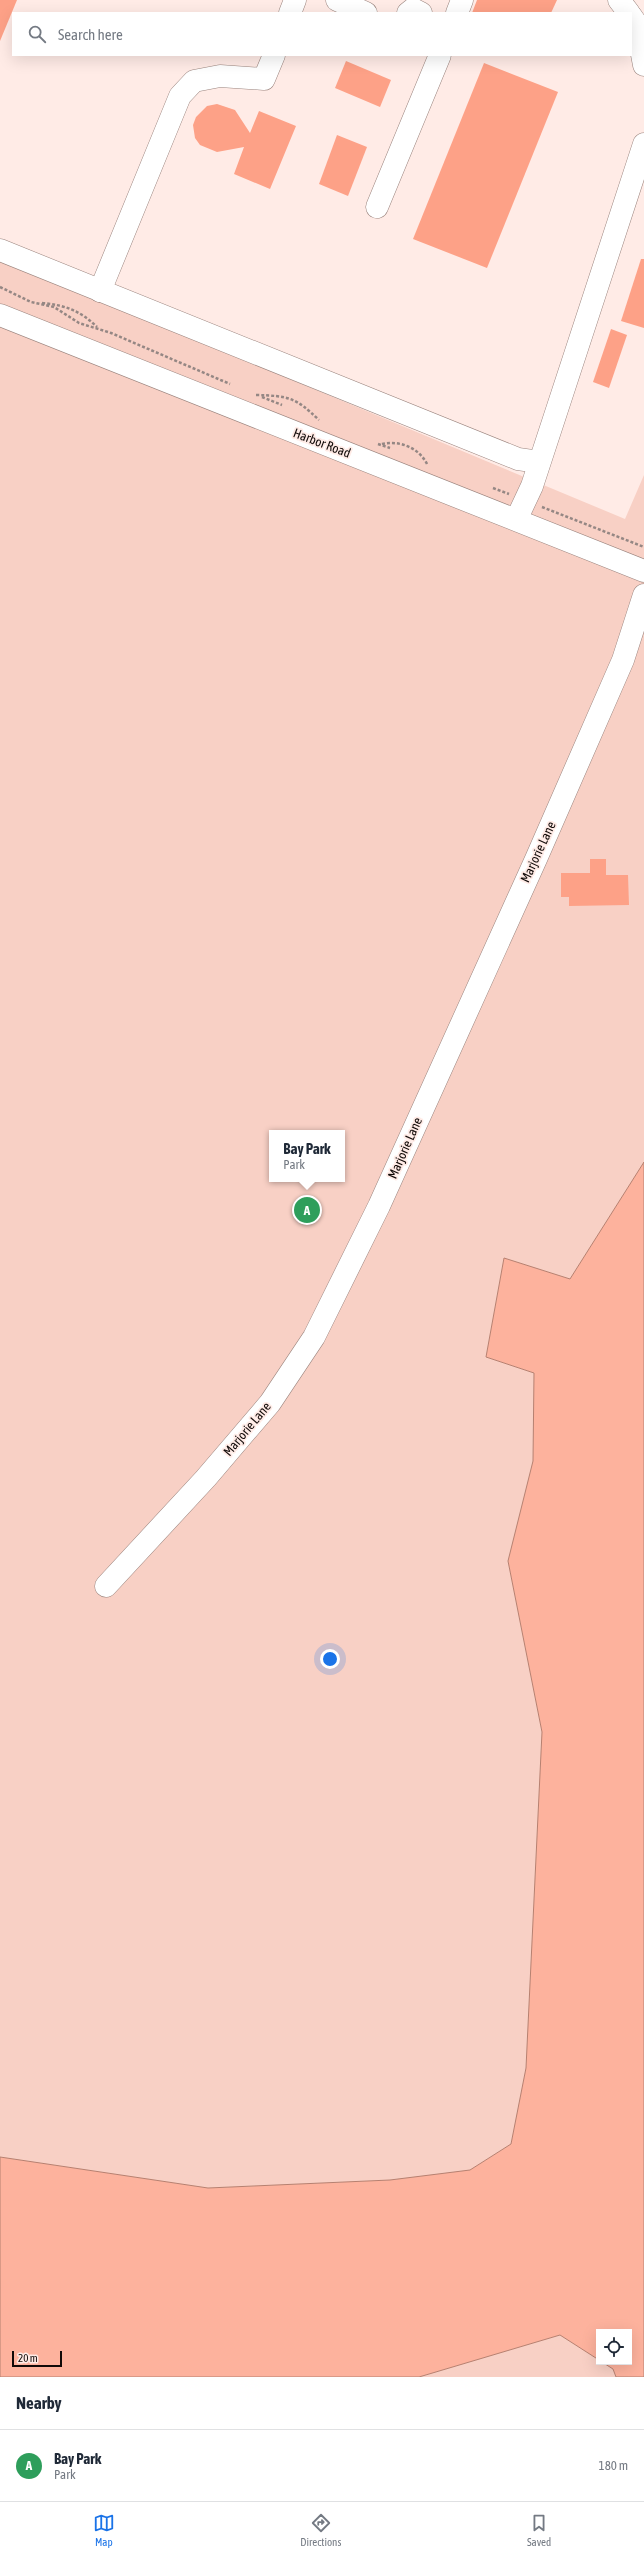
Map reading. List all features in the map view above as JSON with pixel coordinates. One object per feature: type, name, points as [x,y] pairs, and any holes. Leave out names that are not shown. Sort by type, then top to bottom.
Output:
[{"type":"street","points":[[290,12],[295,0]]},
{"type":"street","points":[[337,0],[364,12]]},
{"type":"street","points":[[457,12],[462,0]]},
{"type":"street","points":[[619,0],[628,12]]},
{"type":"street","points":[[632,17],[636,23],[644,65]]},
{"type":"street","points":[[100,291],[180,96],[194,81],[220,76],[264,79],[274,56]]},
{"type":"street","points":[[378,207],[440,56]]},
{"type":"street","points":[[517,518],[539,462],[644,144]]},
{"type":"street","points":[[0,250],[518,459],[539,462]]},
{"type":"street","name":"Harbor Road","points":[[0,314],[196,394],[517,518],[644,571]]},
{"type":"street","name":"Marjorie Lane","points":[[106,1586],[206,1478],[270,1403],[314,1338],[379,1206],[623,660],[644,595]]},
{"type":"street","name":"Marjorie Lane","points":[[623,660],[644,627]]},
{"type":"path","points":[[0,287],[31,302],[54,307],[79,323],[185,363],[235,387]]},
{"type":"path","points":[[31,302],[58,304],[76,310],[86,316],[98,329]]},
{"type":"path","points":[[284,406],[254,395],[277,395],[294,399],[302,403],[320,422]]},
{"type":"path","points":[[312,419],[324,423]]},
{"type":"path","points":[[372,443],[382,444],[391,442],[413,449],[422,456],[428,466]]},
{"type":"path","points":[[382,444],[394,450]]},
{"type":"path","points":[[423,465],[432,467]]},
{"type":"path","points":[[488,487],[515,496]]},
{"type":"path","points":[[536,505],[644,547]]},
{"type":"shaded area","points":[[0,258],[625,519],[644,475],[644,1162],[570,1279],[504,1258],[486,1357],[534,1373],[533,1461],[508,1561],[542,1732],[526,2068],[511,2144],[470,2170],[390,2180],[208,2188],[0,2157]]},
{"type":"shaded area","points":[[644,1162],[644,2377],[616,2377],[613,2369],[607,2365],[632,2365],[632,2329],[596,2329],[596,2358],[560,2335],[419,2377],[0,2377],[0,2157],[208,2188],[390,2180],[470,2170],[511,2144],[526,2068],[542,1732],[508,1561],[533,1461],[534,1373],[486,1357],[504,1258],[570,1279]]},
{"type":"shaded area","points":[[560,2335],[596,2358],[596,2365],[607,2365],[613,2369],[616,2377],[419,2377]]},
{"type":"building","points":[[0,0],[17,0],[12,12],[0,41]]},
{"type":"building","points":[[477,0],[557,0],[551,12],[472,12]]},
{"type":"building","points":[[346,61],[391,80],[380,107],[335,88]]},
{"type":"building","points":[[484,63],[558,92],[487,268],[413,239]]},
{"type":"building","points":[[217,104],[235,110],[250,133],[259,111],[296,126],[270,189],[234,174],[244,147],[217,152],[200,145],[195,138],[193,125],[196,117],[207,106]]},
{"type":"building","points":[[337,135],[367,147],[348,196],[319,184]]},
{"type":"building","points":[[641,259],[644,259],[644,328],[621,321]]},
{"type":"building","points":[[611,329],[627,335],[609,388],[593,382]]},
{"type":"building","points":[[590,859],[606,859],[606,875],[628,875],[629,905],[569,906],[569,897],[561,897],[561,873],[590,873]]},
{"type":"place","name":"Bay Park","points":[[307,1210]]}]
